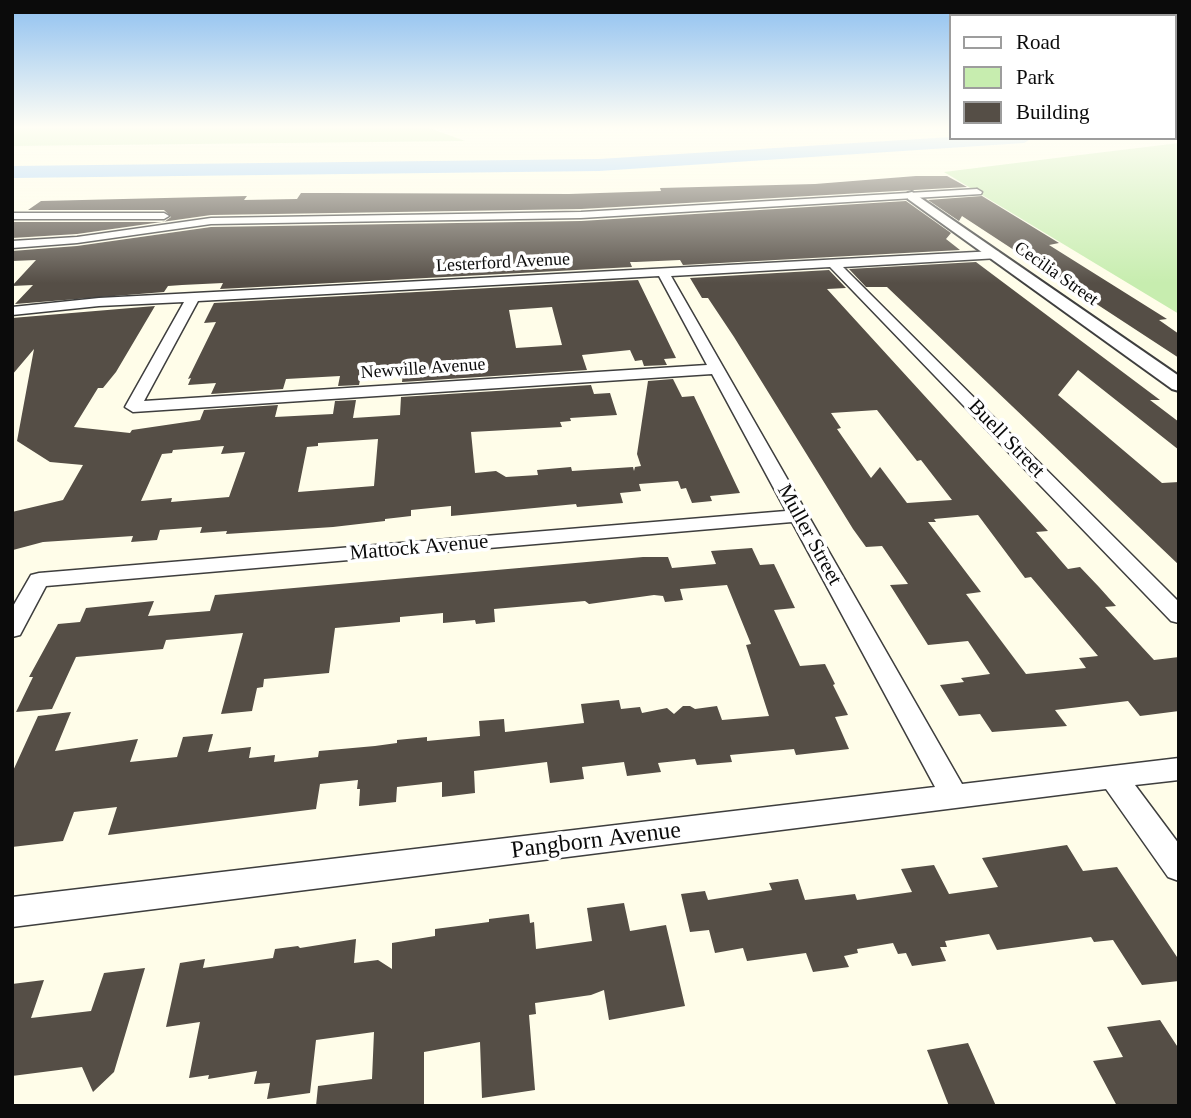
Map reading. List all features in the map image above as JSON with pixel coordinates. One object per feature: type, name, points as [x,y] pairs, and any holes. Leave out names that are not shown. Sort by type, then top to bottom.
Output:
[{"type":"street","points":[[12,245],[87,239],[181,224],[229,220],[581,215],[977,192]]},
{"type":"street","name":"Cecilia Street","points":[[912,196],[1179,385]]},
{"type":"street","points":[[12,216],[172,216],[181,224]]},
{"type":"street","name":"Lesterford Avenue","points":[[12,312],[73,303],[995,255]]},
{"type":"street","name":"Buell Street","points":[[833,263],[1179,616]]},
{"type":"street","name":"Muller Street","points":[[663,272],[955,797]]},
{"type":"street","name":"Newville Avenue","points":[[192,297],[133,407],[717,369]]},
{"type":"street","name":"Mattock Avenue","points":[[12,629],[39,580],[798,516]]},
{"type":"street","name":"Pangborn Avenue","points":[[12,912],[1179,769]]},
{"type":"street","points":[[1113,777],[1179,868]]},
{"type":"green space","points":[[954,178],[1179,178],[1179,314]]},
{"type":"building","points":[[889,178],[951,178],[967,187],[581,209],[211,215],[165,222],[171,217],[164,210],[28,210],[41,201],[247,196],[244,200],[297,199],[301,193],[569,194],[661,191],[660,188],[815,184]]},
{"type":"building","points":[[982,196],[1059,243],[1049,245],[1167,319],[1159,320],[1179,334],[1179,358],[962,216],[959,221],[928,200]]},
{"type":"building","points":[[906,201],[951,233],[946,239],[960,250],[683,265],[680,260],[630,262],[632,267],[220,289],[223,283],[182,285],[168,286],[164,292],[15,304],[33,285],[12,286],[36,260],[12,261],[12,251],[77,246],[211,227],[581,221]]},
{"type":"building","points":[[12,222],[162,222],[77,234],[12,238]]},
{"type":"building","points":[[976,262],[1160,400],[1150,400],[1179,422],[1179,450],[1078,370],[1058,395],[1162,483],[1179,482],[1179,565],[887,287],[866,287],[849,269]]},
{"type":"building","points":[[829,270],[846,288],[827,289],[1048,531],[1036,532],[1068,569],[1080,567],[1099,587],[1116,606],[1105,607],[1154,660],[1179,657],[1179,711],[1140,716],[1128,701],[1055,710],[1067,726],[992,732],[980,714],[959,716],[940,685],[964,682],[961,678],[990,674],[968,641],[928,645],[890,585],[908,584],[882,546],[866,547],[853,529],[734,337],[708,298],[702,298],[690,278]],"holes":[[[877,410],[917,461],[921,460],[952,500],[907,503],[880,467],[871,478],[837,429],[841,428],[831,413]],[[978,515],[1025,578],[1031,577],[1098,656],[1079,658],[1086,668],[1026,674],[966,594],[981,592],[928,522],[936,522],[934,519]]]},
{"type":"building","points":[[638,280],[676,358],[664,359],[667,365],[644,366],[642,360],[635,361],[630,350],[582,355],[587,370],[402,382],[403,373],[361,375],[359,385],[338,386],[340,376],[286,379],[283,389],[211,394],[216,383],[188,385],[191,378],[188,379],[216,322],[204,323],[214,303]],"holes":[[[552,307],[562,345],[516,348],[509,310]]]},
{"type":"building","points":[[155,306],[116,372],[103,388],[98,388],[74,427],[130,433],[132,430],[200,420],[204,410],[278,405],[275,417],[333,414],[335,401],[356,400],[353,418],[400,415],[401,397],[591,385],[594,394],[610,393],[617,415],[570,418],[571,421],[560,422],[562,427],[471,432],[475,473],[496,471],[506,477],[538,475],[537,470],[571,467],[572,471],[633,467],[634,471],[635,467],[641,466],[637,454],[648,381],[673,379],[682,397],[694,396],[740,493],[710,496],[712,501],[692,503],[686,488],[681,489],[678,481],[639,484],[641,491],[620,493],[623,503],[577,507],[576,504],[451,516],[451,506],[411,510],[411,516],[385,521],[333,527],[226,534],[227,531],[200,533],[202,527],[160,530],[157,540],[131,542],[133,536],[43,542],[13,550],[12,512],[63,500],[83,465],[50,462],[17,441],[34,349],[12,375],[12,318]],"holes":[[[378,439],[374,486],[298,492],[307,447],[318,446],[318,443]],[[224,446],[221,454],[245,452],[229,497],[171,502],[172,498],[141,501],[162,454],[172,453],[173,450]]]},
{"type":"building","points":[[752,548],[760,565],[774,564],[795,608],[774,610],[800,666],[825,664],[835,684],[833,685],[848,715],[835,717],[849,749],[796,755],[794,749],[730,755],[732,762],[697,765],[695,759],[658,763],[661,772],[627,776],[624,762],[582,767],[584,779],[550,783],[547,762],[474,771],[475,793],[442,797],[442,782],[397,787],[396,802],[359,806],[358,780],[320,784],[316,809],[108,835],[117,807],[74,812],[63,841],[12,847],[12,773],[38,716],[71,712],[55,751],[138,739],[130,762],[177,757],[183,737],[213,734],[208,752],[251,747],[249,758],[275,755],[274,762],[318,757],[319,751],[397,743],[397,740],[427,737],[427,741],[480,736],[479,721],[504,719],[505,732],[584,723],[581,704],[619,700],[621,709],[640,707],[642,713],[667,708],[674,714],[683,706],[695,709],[717,706],[722,720],[769,716],[746,645],[751,644],[727,585],[680,589],[683,600],[665,602],[663,596],[654,595],[589,604],[585,601],[494,609],[495,622],[476,624],[475,620],[443,623],[443,613],[400,617],[400,622],[335,628],[329,673],[264,679],[263,687],[257,688],[252,711],[221,714],[243,633],[166,640],[163,649],[76,657],[52,709],[16,712],[33,677],[29,677],[58,624],[80,622],[86,608],[154,601],[148,616],[210,611],[215,595],[643,557],[668,557],[672,568],[716,564],[711,551]]},
{"type":"building","points":[[1067,845],[1083,871],[1117,867],[1179,960],[1179,981],[1142,985],[1113,940],[1094,942],[1091,937],[997,950],[989,934],[945,941],[947,947],[940,947],[946,961],[912,966],[906,953],[898,954],[893,943],[857,949],[858,953],[844,956],[849,967],[813,972],[806,953],[747,961],[743,948],[715,953],[709,930],[690,932],[681,894],[705,891],[708,900],[772,890],[769,883],[798,879],[805,900],[855,894],[857,900],[912,892],[901,869],[934,865],[949,894],[998,887],[982,858]]},
{"type":"building","points":[[624,903],[630,931],[666,925],[685,1006],[609,1020],[604,990],[591,995],[535,1003],[536,1014],[529,1015],[535,1090],[482,1098],[480,1042],[424,1052],[424,1106],[316,1106],[318,1086],[372,1079],[374,1032],[316,1040],[310,1093],[267,1099],[270,1083],[254,1084],[257,1071],[208,1079],[209,1075],[189,1078],[200,1022],[166,1027],[180,963],[205,959],[203,968],[273,958],[275,949],[356,939],[354,963],[378,960],[392,969],[392,943],[435,936],[435,929],[489,922],[489,919],[529,914],[530,923],[534,922],[536,949],[592,941],[587,908]]},
{"type":"building","points":[[145,968],[114,1072],[93,1092],[82,1067],[12,1076],[12,984],[44,980],[31,1018],[91,1011],[104,973]]},
{"type":"building","points":[[1160,1020],[1179,1049],[1179,1106],[1117,1106],[1093,1061],[1123,1057],[1107,1027]]},
{"type":"building","points":[[968,1043],[996,1106],[949,1106],[927,1050]]}]
